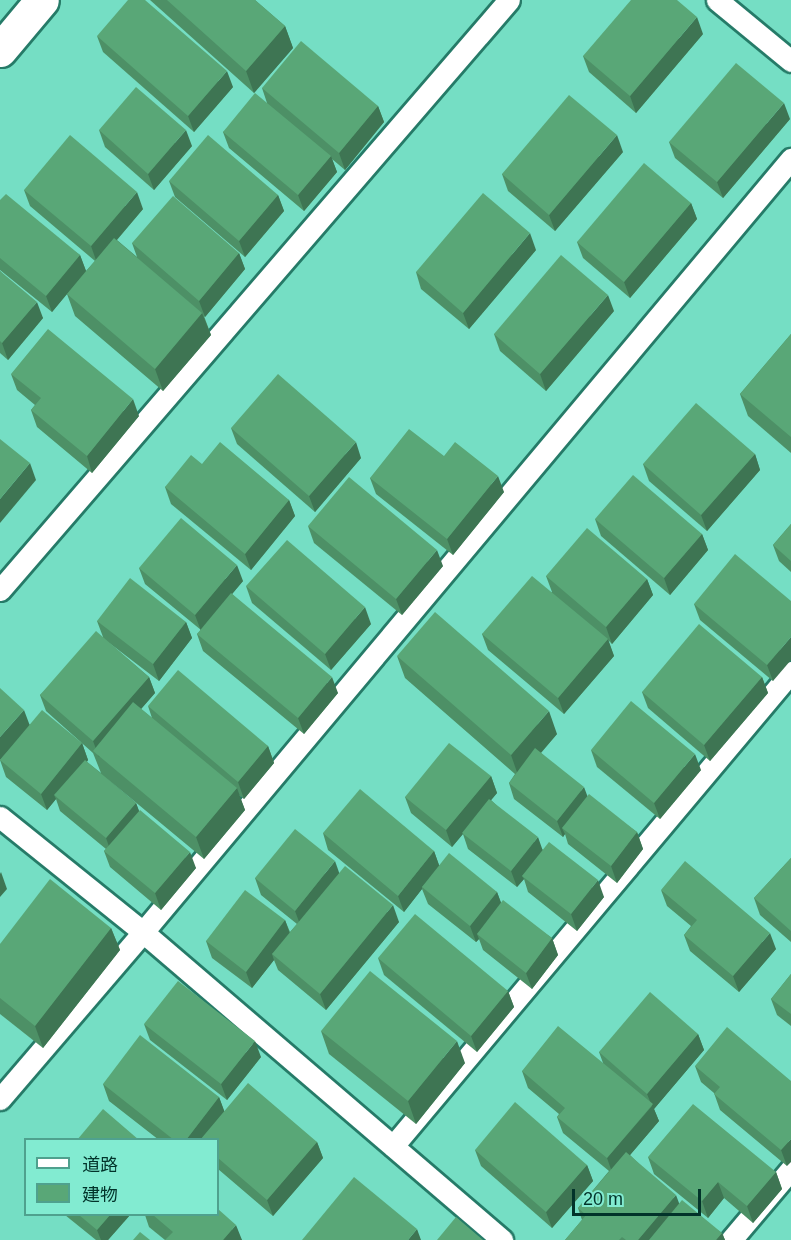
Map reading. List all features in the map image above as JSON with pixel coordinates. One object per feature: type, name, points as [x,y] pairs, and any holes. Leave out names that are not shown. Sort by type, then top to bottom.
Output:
[{"type":"street","points":[[0,50],[42,0]]},
{"type":"lane","points":[[0,590],[509,0]]},
{"type":"lane","points":[[717,0],[791,61]]},
{"type":"lane","points":[[0,1099],[143,932],[791,159]]},
{"type":"lane","points":[[393,1146],[791,672]]},
{"type":"lane","points":[[0,817],[143,932],[502,1240]]},
{"type":"lane","points":[[731,1240],[791,1169]]},
{"type":"building","points":[[128,0],[145,0],[227,71],[188,116],[97,36]]},
{"type":"building","points":[[167,0],[255,0],[285,26],[246,71]]},
{"type":"building","points":[[631,0],[677,0],[697,17],[630,96],[583,56]]},
{"type":"building","points":[[301,41],[378,106],[339,153],[262,88]]},
{"type":"building","points":[[736,63],[784,103],[717,182],[669,142]]},
{"type":"building","points":[[136,87],[186,130],[148,174],[99,130]]},
{"type":"building","points":[[255,93],[331,156],[298,195],[223,132]]},
{"type":"building","points":[[569,95],[617,135],[549,215],[502,174]]},
{"type":"building","points":[[70,135],[137,192],[91,246],[24,190]]},
{"type":"building","points":[[208,135],[278,195],[239,241],[169,181]]},
{"type":"building","points":[[644,163],[691,203],[624,282],[577,242]]},
{"type":"building","points":[[483,193],[530,233],[463,313],[416,272]]},
{"type":"building","points":[[6,194],[80,255],[46,296],[0,258],[0,200]]},
{"type":"building","points":[[173,196],[239,253],[199,301],[132,243]]},
{"type":"building","points":[[114,238],[202,313],[155,369],[67,294]]},
{"type":"building","points":[[561,255],[608,295],[540,374],[494,334]]},
{"type":"building","points":[[0,271],[37,302],[2,343],[0,341]]},
{"type":"building","points":[[48,329],[133,399],[87,456],[31,410],[41,398],[11,374]]},
{"type":"building","points":[[791,334],[791,437],[740,394]]},
{"type":"building","points":[[278,374],[356,442],[309,496],[231,428]]},
{"type":"building","points":[[696,403],[755,454],[701,515],[643,464]]},
{"type":"building","points":[[409,429],[444,456],[455,442],[498,476],[447,539],[370,478]]},
{"type":"building","points":[[0,439],[30,463],[0,499]]},
{"type":"building","points":[[220,442],[289,500],[245,554],[165,487],[191,455],[202,464]]},
{"type":"building","points":[[633,475],[702,534],[664,578],[595,519]]},
{"type":"building","points":[[349,477],[437,550],[396,599],[308,526]]},
{"type":"building","points":[[181,518],[237,565],[195,615],[139,568]]},
{"type":"building","points":[[791,524],[791,561],[773,545]]},
{"type":"building","points":[[587,528],[647,579],[606,627],[546,576]]},
{"type":"building","points":[[287,540],[365,607],[325,654],[246,586]]},
{"type":"building","points":[[735,554],[791,601],[791,637],[767,665],[694,604]]},
{"type":"building","points":[[532,576],[608,639],[558,698],[482,634]]},
{"type":"building","points":[[130,578],[186,622],[153,664],[97,621]]},
{"type":"building","points":[[231,593],[332,677],[298,718],[197,634]]},
{"type":"building","points":[[435,612],[549,711],[511,755],[397,656]]},
{"type":"building","points":[[699,624],[762,677],[704,745],[642,692]]},
{"type":"building","points":[[96,631],[149,677],[93,741],[40,695]]},
{"type":"building","points":[[178,670],[268,746],[238,782],[148,706]]},
{"type":"building","points":[[0,688],[24,710],[0,737]]},
{"type":"building","points":[[631,701],[695,754],[654,803],[591,750]]},
{"type":"building","points":[[133,702],[237,788],[196,837],[93,751]]},
{"type":"building","points":[[42,710],[82,743],[41,794],[0,760]]},
{"type":"building","points":[[449,743],[491,776],[446,830],[405,797]]},
{"type":"building","points":[[535,748],[584,787],[557,821],[509,783]]},
{"type":"building","points":[[85,760],[136,803],[106,838],[54,795]]},
{"type":"building","points":[[360,789],[434,851],[398,896],[323,833]]},
{"type":"building","points":[[589,794],[637,832],[611,866],[562,828]]},
{"type":"building","points":[[489,799],[538,837],[511,871],[462,833]]},
{"type":"building","points":[[140,810],[190,852],[155,893],[104,851]]},
{"type":"building","points":[[295,829],[335,861],[295,911],[255,878]]},
{"type":"building","points":[[549,842],[598,880],[571,914],[522,876]]},
{"type":"building","points":[[449,853],[497,892],[470,926],[422,887]]},
{"type":"building","points":[[791,858],[791,931],[754,898]]},
{"type":"building","points":[[685,861],[770,933],[733,976],[684,935],[697,920],[661,890]]},
{"type":"building","points":[[345,866],[393,905],[320,994],[272,954]]},
{"type":"building","points":[[50,879],[111,928],[35,1026],[0,998],[0,944]]},
{"type":"building","points":[[245,890],[285,920],[246,972],[206,941]]},
{"type":"building","points":[[503,900],[552,938],[526,973],[477,934]]},
{"type":"building","points":[[415,914],[508,991],[471,1036],[378,958]]},
{"type":"building","points":[[370,971],[457,1041],[408,1101],[321,1031]]},
{"type":"building","points":[[791,974],[791,1014],[771,999]]},
{"type":"building","points":[[178,981],[255,1041],[221,1084],[144,1024]]},
{"type":"building","points":[[650,992],[698,1034],[647,1094],[599,1052]]},
{"type":"building","points":[[558,1026],[653,1104],[607,1158],[557,1117],[565,1108],[522,1071]]},
{"type":"building","points":[[727,1027],[791,1081],[791,1139],[781,1150],[714,1094],[720,1087],[695,1066]]},
{"type":"building","points":[[140,1035],[219,1097],[188,1138],[171,1138],[103,1084]]},
{"type":"building","points":[[248,1083],[317,1142],[267,1200],[219,1159],[219,1138],[202,1138]]},
{"type":"building","points":[[515,1102],[587,1165],[546,1212],[475,1150]]},
{"type":"building","points":[[693,1104],[776,1172],[747,1206],[718,1182],[702,1201],[648,1157]]},
{"type":"building","points":[[103,1109],[137,1138],[79,1138]]},
{"type":"building","points":[[626,1152],[676,1195],[638,1240],[626,1240],[622,1237],[619,1240],[565,1240],[586,1215],[578,1208]]},
{"type":"building","points":[[354,1177],[417,1229],[408,1240],[302,1240]]},
{"type":"building","points":[[682,1200],[722,1233],[716,1240],[649,1240]]},
{"type":"building","points":[[219,1210],[236,1225],[223,1240],[165,1240],[173,1232],[154,1216],[219,1216]]},
{"type":"building","points":[[80,1216],[109,1216],[97,1230]]},
{"type":"building","points":[[456,1217],[483,1240],[437,1240]]},
{"type":"building","points":[[140,1232],[150,1240],[133,1240]]}]
